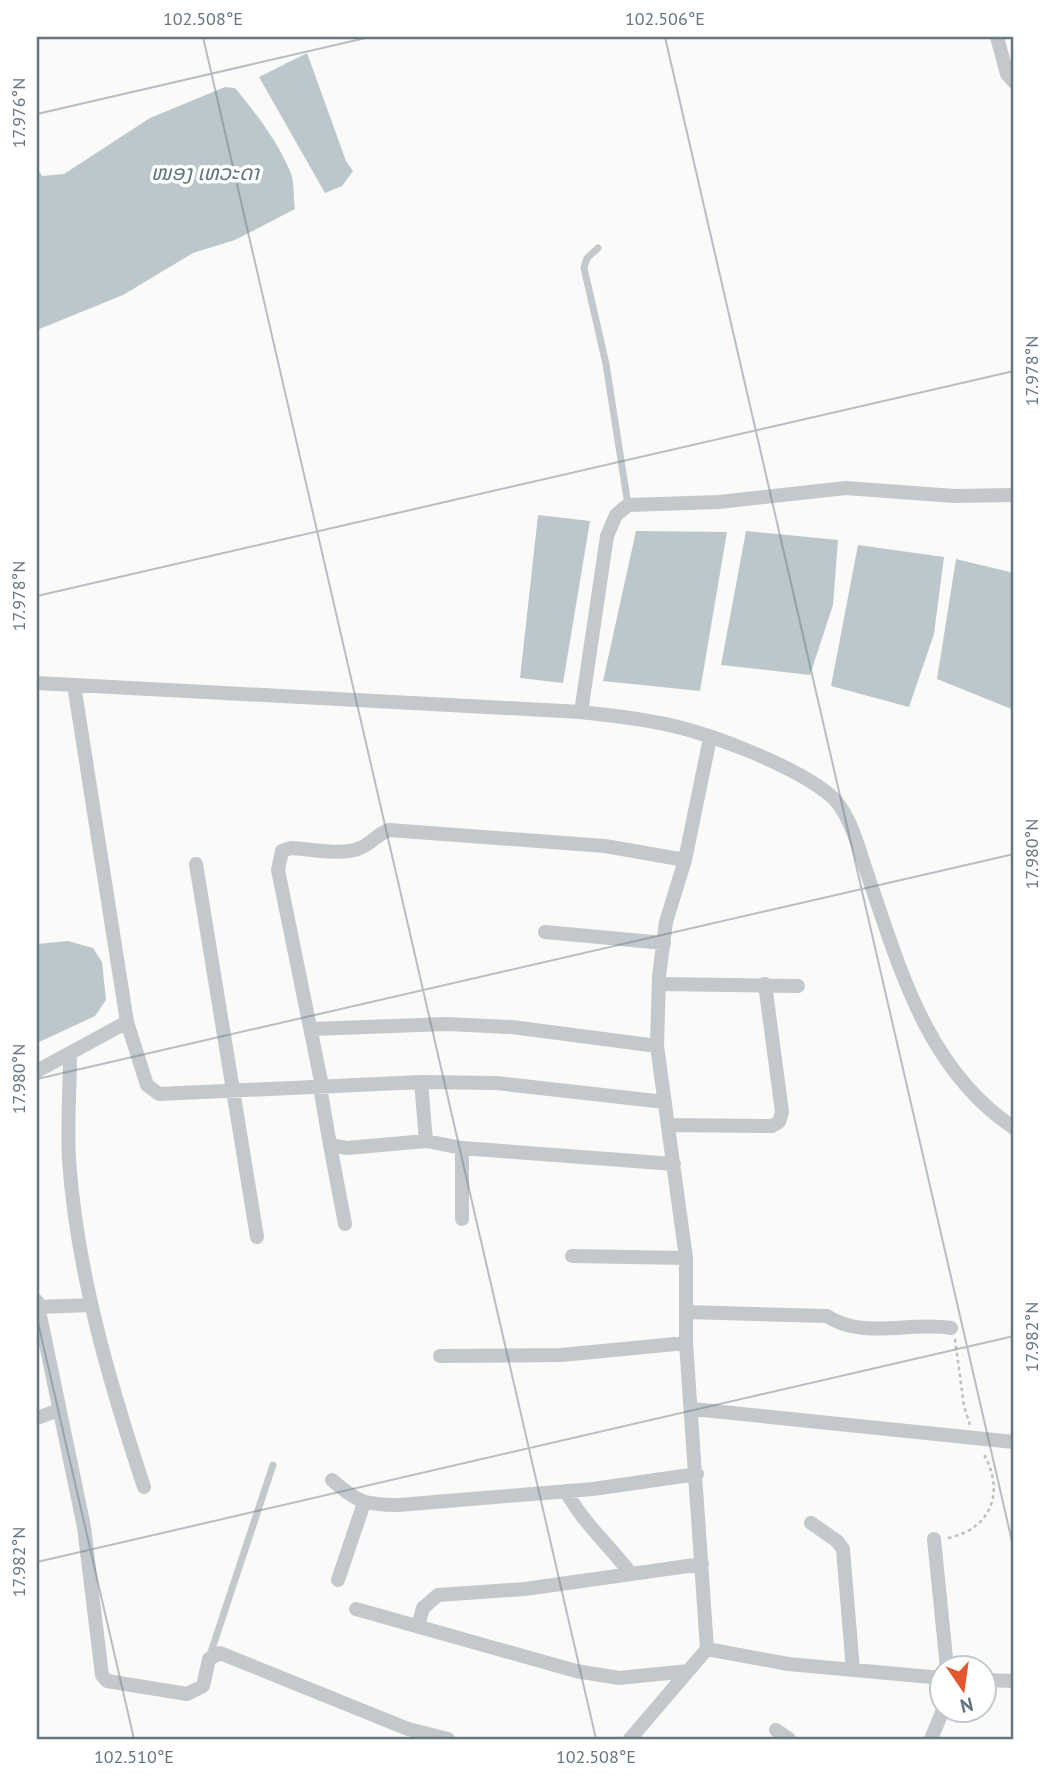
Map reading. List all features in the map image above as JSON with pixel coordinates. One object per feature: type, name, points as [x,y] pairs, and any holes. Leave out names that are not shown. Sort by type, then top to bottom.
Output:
[{"type":"street","points":[[997,37],[1007,74],[1014,82]]},
{"type":"street","points":[[581,712],[607,536],[616,515],[628,505],[719,502],[846,488],[954,496],[1014,495]]},
{"type":"street","points":[[37,684],[581,712],[657,722],[753,753],[832,796],[851,827],[918,1016],[937,1048],[962,1078],[1014,1128]]},
{"type":"street","points":[[74,685],[127,1022],[146,1085],[152,1092],[421,1082],[496,1083],[665,1102]]},
{"type":"street","points":[[630,1739],[707,1649],[693,1409],[686,1343],[686,1258],[657,1046],[659,984],[666,922],[685,860],[710,738]]},
{"type":"street","points":[[345,1224],[312,1029],[278,870],[282,851],[291,848],[351,850],[361,848],[380,833],[389,830],[605,846],[685,860]]},
{"type":"street","points":[[196,864],[257,1237]]},
{"type":"street","points":[[545,932],[664,943]]},
{"type":"street","points":[[659,984],[798,986]]},
{"type":"street","points":[[668,1125],[772,1126],[779,1122],[782,1112],[765,984]]},
{"type":"street","points":[[37,1071],[127,1022]]},
{"type":"street","points":[[312,1029],[446,1024],[512,1027],[657,1046]]},
{"type":"street","points":[[70,1053],[69,1160],[91,1305],[114,1395],[144,1487]]},
{"type":"street","points":[[421,1082],[426,1142]]},
{"type":"street","points":[[330,1145],[347,1148],[426,1142],[461,1148],[674,1164]]},
{"type":"street","points":[[461,1148],[462,1219]]},
{"type":"street","points":[[572,1256],[686,1258]]},
{"type":"street","points":[[91,1305],[37,1305],[84,1527],[102,1675],[107,1681],[187,1694],[203,1686],[209,1658],[220,1653],[408,1730],[448,1739]]},
{"type":"street","points":[[685,1312],[827,1316],[837,1323],[873,1329],[951,1328]]},
{"type":"street","points":[[440,1356],[561,1355],[686,1343]]},
{"type":"street","points":[[693,1409],[1014,1442]]},
{"type":"street","points":[[37,1418],[59,1410]]},
{"type":"street","points":[[332,1480],[356,1501],[399,1505],[566,1491],[697,1474]]},
{"type":"street","points":[[566,1491],[580,1515],[599,1533],[631,1574]]},
{"type":"street","points":[[338,1580],[363,1503]]},
{"type":"street","points":[[811,1523],[837,1541],[843,1549],[853,1670]]},
{"type":"street","points":[[934,1539],[946,1654]]},
{"type":"street","points":[[418,1626],[423,1608],[439,1595],[525,1589],[702,1564]]},
{"type":"street","points":[[356,1609],[587,1672],[619,1678],[688,1671]]},
{"type":"street","points":[[707,1649],[788,1664],[928,1677]]},
{"type":"street","points":[[776,1730],[789,1739]]},
{"type":"lane","points":[[598,248],[587,258],[584,268],[606,364],[628,505]]},
{"type":"lane","points":[[209,1658],[273,1465]]},
{"type":"water","points":[[307,53],[346,161],[353,171],[342,186],[325,193],[259,77]]},
{"type":"water","name":"ໜອງ ເທວະດາ","points":[[225,87],[235,88],[279,149],[292,175],[295,209],[235,240],[193,253],[123,295],[37,330],[37,167],[42,176],[64,174],[150,118]]},
{"type":"water","points":[[538,515],[590,521],[563,683],[520,678]]},
{"type":"water","points":[[636,531],[727,532],[700,691],[603,681]]},
{"type":"water","points":[[746,531],[838,540],[833,605],[810,675],[721,665]]},
{"type":"water","points":[[858,545],[944,557],[934,634],[909,707],[831,686]]},
{"type":"water","points":[[956,559],[1014,573],[1014,710],[937,679]]},
{"type":"water","points":[[68,941],[93,948],[102,962],[106,1000],[95,1016],[37,1043],[37,944]]}]
